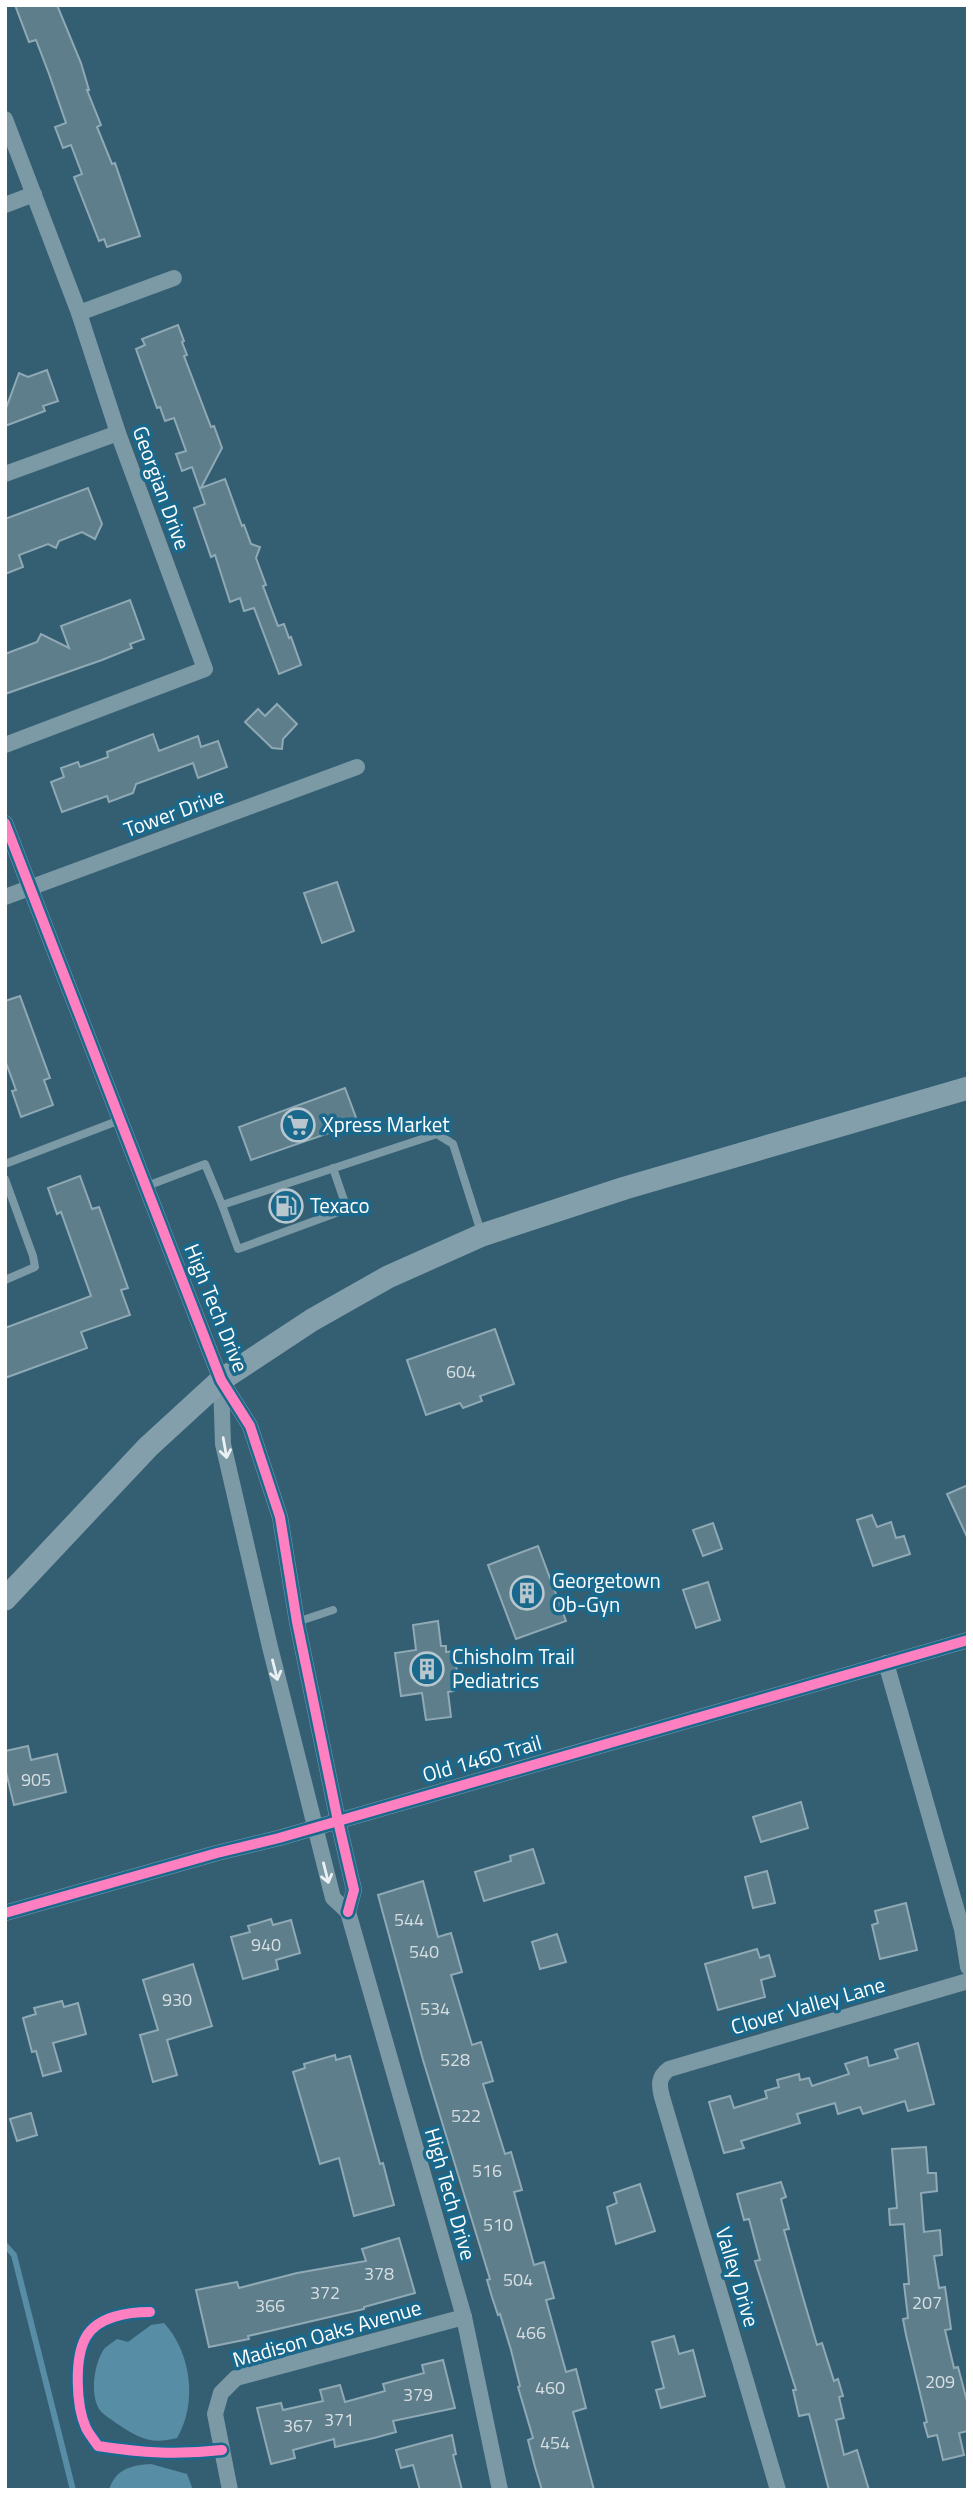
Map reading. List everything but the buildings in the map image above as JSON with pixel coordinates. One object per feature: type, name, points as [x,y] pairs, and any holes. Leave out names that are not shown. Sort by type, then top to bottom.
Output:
[{"type":"main road","points":[[5,1599],[148,1447],[221,1380],[312,1320],[388,1277],[482,1235],[625,1188],[968,1088]]},
{"type":"street","name":"Georgian Drive","points":[[5,119],[79,313],[118,433],[205,669],[5,745]]},
{"type":"street","points":[[5,205],[34,194]]},
{"type":"street","points":[[79,313],[174,278]]},
{"type":"street","points":[[5,474],[118,433]]},
{"type":"street","name":"Tower Drive","points":[[5,898],[357,767]]},
{"type":"street","name":"High Tech Drive","points":[[5,824],[221,1380],[250,1426],[280,1517],[297,1622],[354,1890],[348,1912]]},
{"type":"street","name":"High Tech Drive","points":[[221,1380],[223,1444],[315,1828],[333,1898],[348,1912],[464,2317],[500,2490]]},
{"type":"street","name":"Old 1460 Trail","points":[[5,1913],[315,1828],[968,1640]]},
{"type":"street","points":[[886,1663],[962,1929],[968,1967]]},
{"type":"street","name":"Clover Valley Lane","points":[[662,2075],[669,2069],[968,1981]]},
{"type":"street","name":"Valley Drive","points":[[662,2075],[659,2085],[662,2097],[778,2490]]},
{"type":"street","name":"Madison Oaks Avenue","points":[[230,2490],[215,2414],[221,2393],[236,2378],[464,2317]]},
{"type":"lane","points":[[5,1164],[121,1120]]},
{"type":"lane","points":[[222,1205],[438,1135],[453,1144],[482,1235]]},
{"type":"lane","points":[[147,1186],[205,1164],[238,1249],[347,1209],[333,1168]]},
{"type":"lane","points":[[5,1179],[35,1267],[5,1279]]},
{"type":"lane","points":[[297,1622],[333,1610]]},
{"type":"water","points":[[164,2323],[173,2335],[186,2363],[189,2394],[184,2424],[177,2438],[159,2441],[131,2433],[100,2411],[96,2402],[94,2379],[104,2349],[117,2339],[128,2342],[151,2325]]},
{"type":"water","points":[[151,2464],[187,2474],[193,2490],[109,2490],[120,2473]]},
{"type":"waterway","points":[[5,2245],[14,2255],[73,2490]]},
{"type":"cycle path","points":[[5,823],[221,1380],[250,1426],[280,1517],[297,1622],[354,1890],[348,1912]]},
{"type":"cycle path","points":[[5,1913],[279,1838],[968,1640]]},
{"type":"cycle path","points":[[150,2312],[124,2314],[106,2320],[98,2324],[86,2337],[78,2369],[80,2407],[86,2428],[98,2446],[160,2452],[222,2450]]},
{"type":"place","name":"Xpress Market","points":[[298,1125]]},
{"type":"place","name":"Texaco","points":[[286,1206]]},
{"type":"place","name":"Georgetown Ob-Gyn","points":[[527,1593]]},
{"type":"place","name":"Chisholm Trail Pediatrics","points":[[427,1669]]}]
